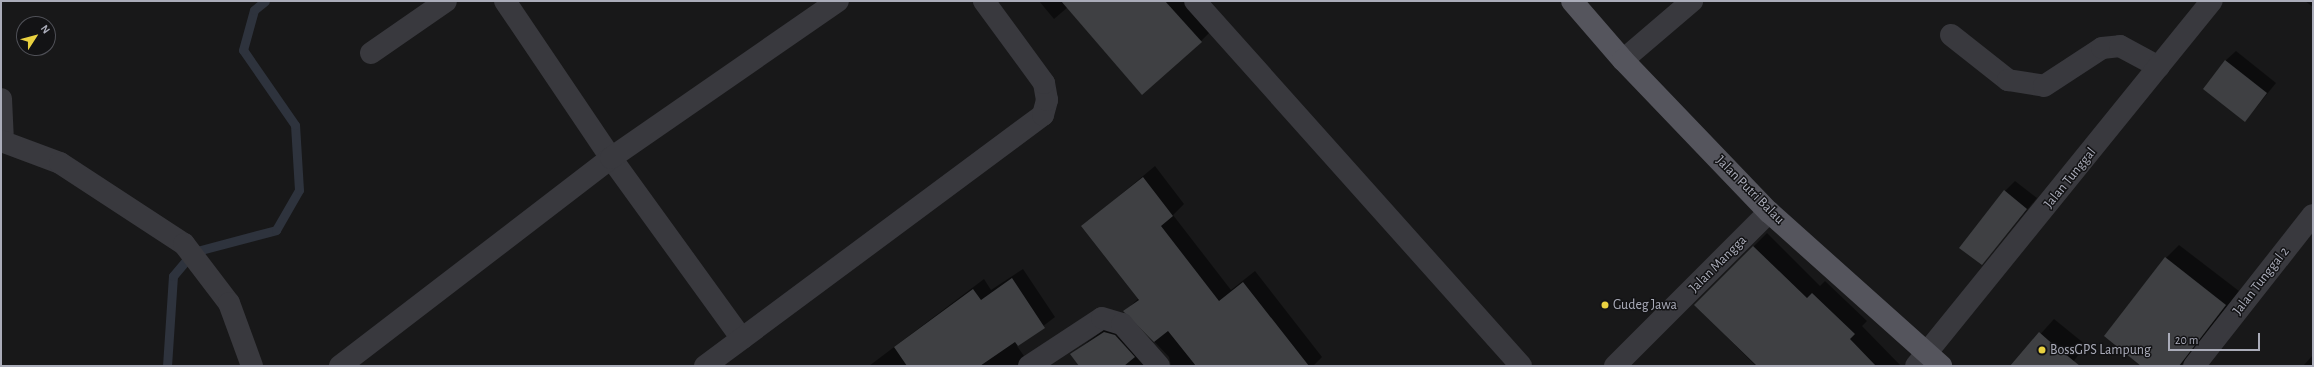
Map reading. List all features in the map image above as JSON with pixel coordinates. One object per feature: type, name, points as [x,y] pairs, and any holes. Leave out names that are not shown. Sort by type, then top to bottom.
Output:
[{"type":"main road","name":"Jalan Putri Balau","points":[[1572,1],[1623,60],[1769,212],[1928,362]]},
{"type":"street","points":[[371,53],[446,1]]},
{"type":"street","points":[[505,1],[611,158],[742,338]]},
{"type":"street","points":[[340,366],[611,158],[838,1]]},
{"type":"street","points":[[705,366],[1043,115],[1047,100],[1044,83],[984,1]]},
{"type":"street","points":[[1195,1],[1521,366]]},
{"type":"street","points":[[1623,60],[1692,1]]},
{"type":"street","name":"Jalan Tunggal","points":[[1928,362],[2212,1]]},
{"type":"street","points":[[1951,35],[2008,80],[2044,86],[2102,48],[2120,46],[2159,67]]},
{"type":"street","points":[[1,99],[2,141],[60,163],[184,244],[204,267],[229,304],[252,366]]},
{"type":"street","name":"Jalan Mangga","points":[[1615,366],[1769,212]]},
{"type":"street","name":"Jalan Tunggal 2","points":[[2194,366],[2313,215]]},
{"type":"street","points":[[1029,366],[1102,318],[1122,324],[1159,366]]},
{"type":"building","points":[[1061,1],[1165,1],[1202,42],[1142,95]]},
{"type":"building","points":[[2225,60],[2267,93],[2245,122],[2203,89]]},
{"type":"building","points":[[1143,177],[1173,216],[1161,226],[1219,301],[1243,282],[1309,366],[1196,366],[1168,331],[1154,342],[1123,311],[1139,300],[1081,226]]},
{"type":"building","points":[[2004,190],[2027,209],[1982,265],[1959,248]]},
{"type":"building","points":[[1753,246],[1807,298],[1812,293],[1855,334],[1850,339],[1876,366],[1757,366],[1694,305]]},
{"type":"building","points":[[2165,257],[2226,305],[2179,366],[2141,366],[2104,336]]},
{"type":"building","points":[[1012,278],[1045,328],[1018,346],[1015,342],[980,366],[907,366],[894,347],[973,289],[981,300]]},
{"type":"building","points":[[1104,332],[1115,335],[1135,357],[1124,366],[1079,366],[1070,354]]},
{"type":"building","name":"BossGPS Lampung","points":[[2039,332],[2048,340],[2080,366],[2010,366]]},
{"type":"waterway","points":[[167,366],[173,276],[193,252],[276,230],[299,190],[295,125],[243,50],[254,10],[265,1]]},
{"type":"place","name":"Gudeg Jawa","points":[[1605,305]]},
{"type":"place","name":"BossGPS Lampung","points":[[2042,350]]}]
